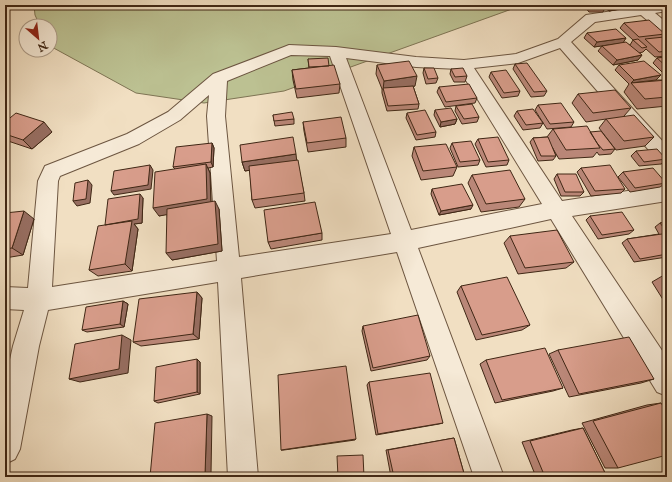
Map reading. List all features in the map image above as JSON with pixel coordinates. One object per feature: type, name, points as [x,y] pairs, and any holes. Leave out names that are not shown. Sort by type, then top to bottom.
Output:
[{"type":"street","points":[[5,449],[26,346],[39,300],[48,181],[52,171],[133,139],[174,116],[219,78],[289,50],[336,52],[416,62],[464,65],[518,58],[563,42],[591,18],[667,7]]},
{"type":"street","points":[[643,10],[667,30]]},
{"type":"street","points":[[563,42],[667,158]]},
{"type":"street","points":[[336,52],[489,477]]},
{"type":"street","points":[[464,65],[667,382]]},
{"type":"street","points":[[219,78],[216,116],[244,477]]},
{"type":"street","points":[[5,298],[39,300],[405,241],[556,210],[667,193]]},
{"type":"green space","points":[[34,5],[523,5],[284,91],[204,103],[136,93],[58,50],[58,18],[36,18]]},
{"type":"building","points":[[590,5],[604,5],[606,7],[592,7]]},
{"type":"building","points":[[649,20],[665,34],[639,37],[624,23]]},
{"type":"building","points":[[616,29],[626,38],[597,42],[587,33]]},
{"type":"building","points":[[664,37],[667,40],[667,51],[659,52],[645,39]]},
{"type":"building","points":[[638,39],[647,47],[642,48],[633,40]]},
{"type":"building","points":[[626,42],[642,55],[617,60],[602,46]]},
{"type":"building","points":[[667,57],[667,67],[657,58]]},
{"type":"building","points":[[328,58],[329,66],[309,67],[308,59]]},
{"type":"building","points":[[409,61],[417,76],[384,81],[377,65]]},
{"type":"building","points":[[644,61],[661,75],[634,80],[619,65]]},
{"type":"building","points":[[527,63],[547,91],[534,92],[515,64]]},
{"type":"building","points":[[334,65],[340,84],[296,89],[292,70]]},
{"type":"building","points":[[424,68],[434,68],[438,78],[428,79]]},
{"type":"building","points":[[463,68],[467,76],[455,77],[451,69]]},
{"type":"building","points":[[506,70],[520,91],[504,93],[491,72]]},
{"type":"building","points":[[667,80],[667,97],[645,99],[631,83]]},
{"type":"building","points":[[469,84],[477,98],[446,102],[439,87]]},
{"type":"building","points":[[413,86],[419,104],[388,106],[383,88]]},
{"type":"building","points":[[615,90],[631,108],[593,113],[578,94]]},
{"type":"building","points":[[561,103],[574,122],[550,124],[538,105]]},
{"type":"building","points":[[472,104],[479,117],[464,119],[456,106]]},
{"type":"building","points":[[451,108],[457,119],[441,122],[435,110]]},
{"type":"building","points":[[533,109],[543,123],[526,125],[517,111]]},
{"type":"building","points":[[425,110],[436,132],[417,135],[407,113]]},
{"type":"building","points":[[292,112],[294,119],[274,121],[273,115]]},
{"type":"building","points":[[16,113],[44,122],[23,140],[5,134],[5,122]]},
{"type":"building","points":[[634,115],[654,137],[624,141],[606,119]]},
{"type":"building","points":[[341,117],[346,138],[307,143],[303,122]]},
{"type":"building","points":[[587,126],[600,148],[566,150],[553,129]]},
{"type":"building","points":[[601,131],[615,149],[603,150],[590,132]]},
{"type":"building","points":[[293,137],[296,154],[242,162],[240,145]]},
{"type":"building","points":[[498,137],[509,160],[488,162],[478,139]]},
{"type":"building","points":[[548,137],[556,156],[541,156],[533,138]]},
{"type":"building","points":[[471,141],[480,160],[460,162],[452,143]]},
{"type":"building","points":[[212,143],[211,162],[173,167],[176,147]]},
{"type":"building","points":[[446,144],[457,167],[423,171],[414,147]]},
{"type":"building","points":[[657,149],[666,159],[644,162],[636,151]]},
{"type":"building","points":[[298,160],[304,193],[252,200],[249,166]]},
{"type":"building","points":[[206,164],[207,199],[153,208],[155,172]]},
{"type":"building","points":[[150,165],[148,185],[111,191],[114,171]]},
{"type":"building","points":[[610,165],[625,189],[595,191],[581,168]]},
{"type":"building","points":[[653,168],[666,183],[635,188],[623,172]]},
{"type":"building","points":[[510,170],[525,199],[486,204],[472,175]]},
{"type":"building","points":[[557,174],[576,174],[584,192],[565,192]]},
{"type":"building","points":[[88,180],[86,199],[73,201],[75,183]]},
{"type":"building","points":[[462,184],[473,205],[441,211],[432,189]]},
{"type":"building","points":[[140,194],[138,219],[105,225],[108,199]]},
{"type":"building","points":[[215,201],[218,244],[166,253],[167,209]]},
{"type":"building","points":[[315,202],[322,233],[268,242],[264,210]]},
{"type":"building","points":[[24,211],[12,248],[5,249],[5,213]]},
{"type":"building","points":[[622,212],[634,230],[602,235],[590,216]]},
{"type":"building","points":[[132,221],[125,264],[89,270],[98,226]]},
{"type":"building","points":[[667,222],[667,232],[660,223]]},
{"type":"building","points":[[557,230],[574,262],[525,268],[510,236]]},
{"type":"building","points":[[662,234],[667,240],[667,254],[640,259],[627,239]]},
{"type":"building","points":[[507,277],[530,325],[482,335],[461,286]]},
{"type":"building","points":[[197,292],[193,334],[133,342],[139,299]]},
{"type":"building","points":[[123,301],[120,324],[82,330],[86,307]]},
{"type":"building","points":[[418,315],[430,356],[373,368],[363,326]]},
{"type":"building","points":[[122,335],[119,369],[69,379],[75,344]]},
{"type":"building","points":[[629,337],[654,379],[579,394],[558,350]]},
{"type":"building","points":[[545,348],[563,388],[502,400],[486,360]]},
{"type":"building","points":[[197,359],[197,392],[154,401],[156,367]]},
{"type":"building","points":[[346,366],[356,439],[281,450],[278,375]]},
{"type":"building","points":[[430,373],[443,423],[378,434],[369,382]]},
{"type":"building","points":[[661,403],[667,413],[667,455],[618,468],[593,421]]},
{"type":"building","points":[[207,414],[205,475],[193,477],[150,477],[155,423]]},
{"type":"building","points":[[583,428],[607,477],[545,477],[530,441]]},
{"type":"building","points":[[454,438],[465,477],[394,477],[388,450]]},
{"type":"building","points":[[363,455],[364,477],[338,477],[337,456]]}]
